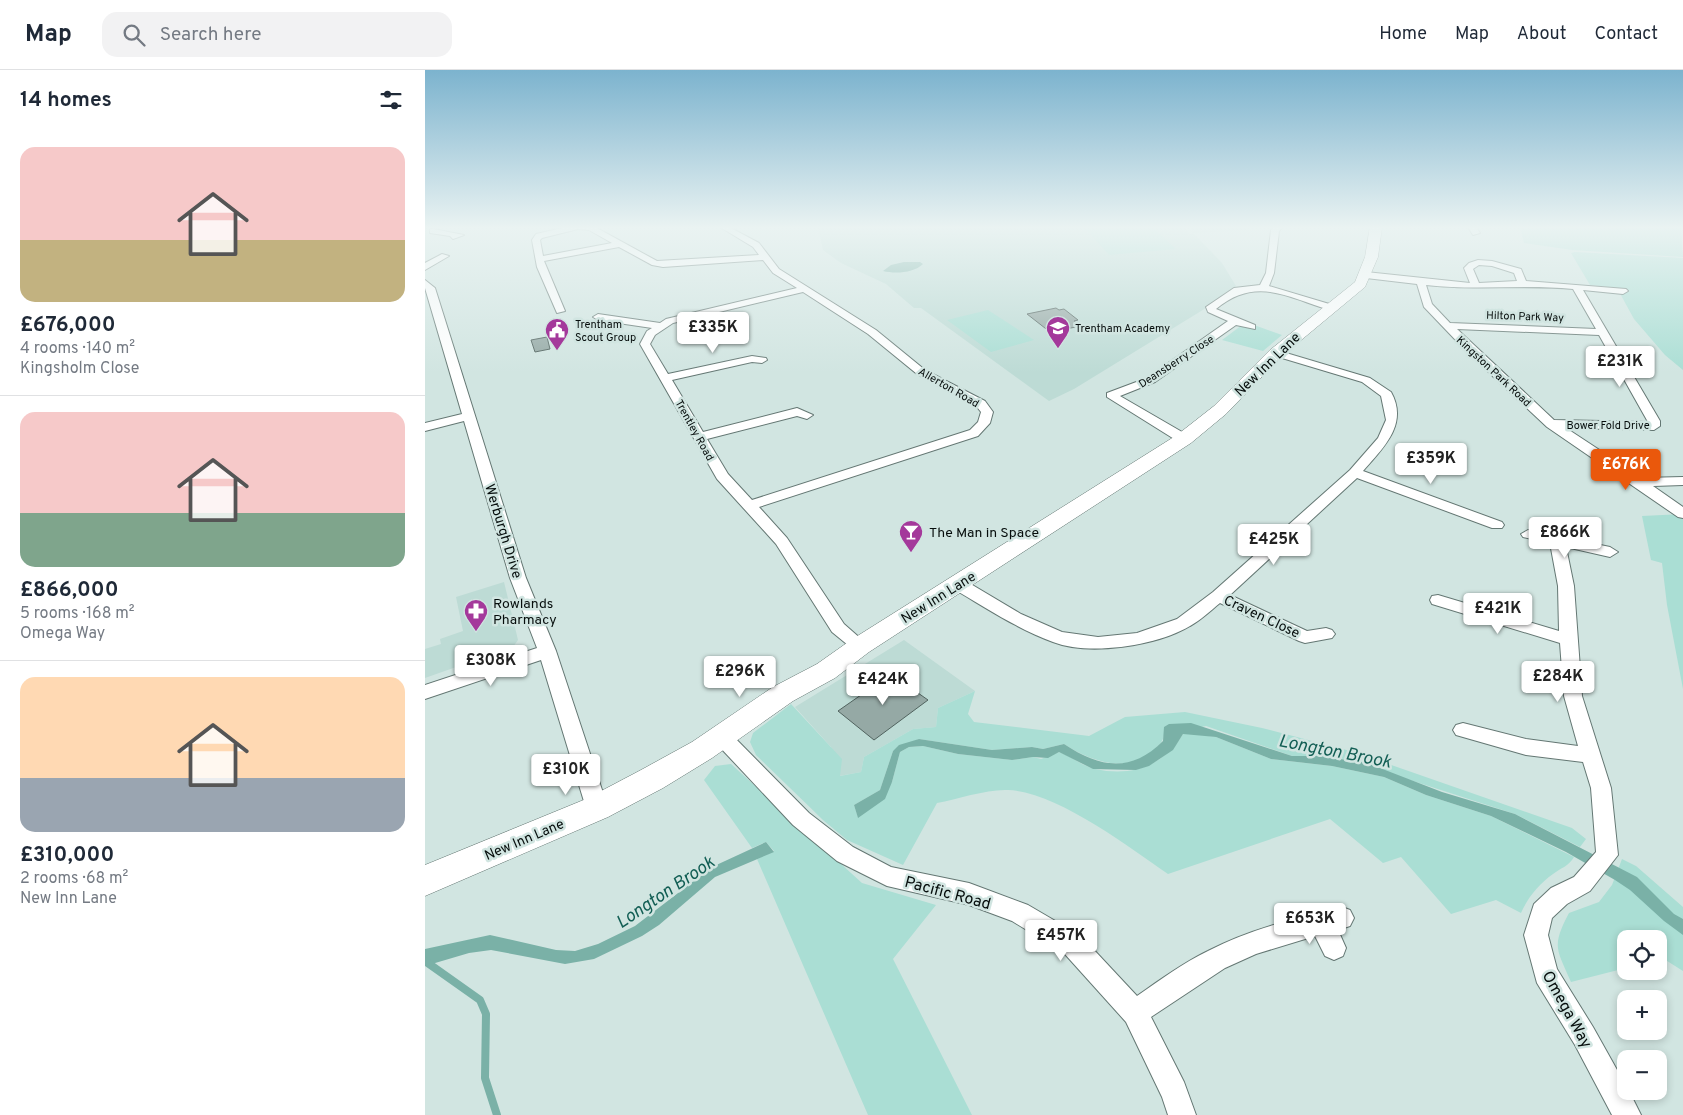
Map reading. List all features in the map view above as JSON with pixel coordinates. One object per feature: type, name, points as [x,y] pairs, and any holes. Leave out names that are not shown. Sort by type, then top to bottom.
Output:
[{"type":"street","points":[[546,276],[552,292],[563,308]]},
{"type":"street","name":"Allerton Road","points":[[749,506],[975,433],[984,423],[987,412],[981,404],[921,372],[872,332],[784,276]]},
{"type":"street","points":[[1269,276],[1264,287],[1333,308]]},
{"type":"street","name":"New Inn Lane","points":[[425,881],[597,808],[652,779],[722,737],[783,694],[826,670],[860,646],[1184,438],[1220,410],[1276,353],[1350,294],[1365,276]]},
{"type":"street","points":[[1371,276],[1421,283],[1476,286],[1523,284],[1576,286],[1623,291]]},
{"type":"street","points":[[1471,276],[1476,286]]},
{"type":"street","points":[[1520,276],[1523,284]]},
{"type":"street","name":"Werburgh Drive","points":[[425,283],[430,288],[518,578],[547,651],[597,808]]},
{"type":"street","name":"Kingston Park Road","points":[[1421,283],[1427,304],[1447,326],[1551,424],[1584,446]]},
{"type":"street","name":"Bower Fold Drive","points":[[1551,424],[1654,426],[1654,421],[1576,286]]},
{"type":"street","name":"Deansberry Close","points":[[1235,321],[1215,313],[1211,310],[1211,307],[1237,290],[1264,287]]},
{"type":"street","points":[[552,292],[565,289]]},
{"type":"street","points":[[606,316],[660,326],[670,321],[720,308],[805,289]]},
{"type":"street","points":[[1235,321],[1251,327]]},
{"type":"street","name":"Deansberry Close","points":[[1184,438],[1107,393],[1151,380],[1235,321]]},
{"type":"street","name":"Trentley Road","points":[[660,326],[647,337],[645,344],[667,378],[698,437],[722,476],[782,540],[838,628],[860,646]]},
{"type":"street","name":"Hilton Park Way","points":[[1447,326],[1602,332]]},
{"type":"street","points":[[958,584],[1015,618],[1059,638],[1098,643],[1139,639],[1183,623],[1219,596],[1355,473],[1384,439],[1393,420],[1387,394],[1360,378],[1276,353]]},
{"type":"street","points":[[667,378],[756,358]]},
{"type":"street","points":[[698,437],[801,412]]},
{"type":"street","points":[[425,427],[469,416]]},
{"type":"street","points":[[1584,446],[1683,514]]},
{"type":"street","points":[[1355,473],[1497,525]]},
{"type":"street","points":[[1639,482],[1683,481]]},
{"type":"street","points":[[1527,534],[1610,552]]},
{"type":"street","name":"Omega Way","points":[[1557,542],[1566,586],[1573,696],[1601,788],[1599,864],[1582,884],[1559,896],[1542,912],[1536,935],[1546,974],[1584,1036],[1627,1115]]},
{"type":"street","name":"Craven Close","points":[[1219,596],[1309,643],[1325,634]]},
{"type":"street","points":[[1438,600],[1462,612],[1568,640]]},
{"type":"street","points":[[425,692],[547,651]]},
{"type":"street","points":[[1463,730],[1488,728],[1526,747],[1591,755]]},
{"type":"street","name":"Pacific Road","points":[[722,737],[801,819],[845,854],[887,876],[969,894],[1020,913],[1072,944],[1135,1013],[1174,1092],[1182,1115]]},
{"type":"street","points":[[1135,1013],[1188,976],[1227,954],[1276,934],[1331,921],[1334,948]]},
{"type":"shaded area","points":[[868,276],[1230,276],[1236,286],[1206,308],[1074,389],[1049,401],[921,308],[914,308],[886,284]]},
{"type":"shaded area","points":[[1585,276],[1683,276],[1683,370],[1665,355],[1634,319],[1617,288],[1590,285]]},
{"type":"shaded area","points":[[988,310],[1034,340],[991,352],[947,320]]},
{"type":"shaded area","points":[[1242,325],[1249,328],[1254,325],[1282,335],[1263,351],[1222,340]]},
{"type":"shaded area","points":[[1683,514],[1683,689],[1667,605],[1662,563],[1651,560],[1642,516]]},
{"type":"shaded area","points":[[504,582],[518,640],[513,647],[425,678],[425,649],[441,644],[440,639],[463,631],[456,597]]},
{"type":"shaded area","points":[[904,640],[975,691],[938,708],[936,727],[913,729],[864,757],[861,772],[839,776],[831,747],[795,707]]},
{"type":"shaded area","points":[[975,691],[968,714],[974,722],[1089,736],[1125,717],[1185,712],[1262,728],[1354,752],[1572,828],[1586,839],[1580,847],[1515,814],[1345,759],[1292,756],[1206,726],[1164,735],[1159,745],[1144,758],[1121,764],[1109,763],[1085,756],[1064,744],[1043,749],[1032,747],[992,750],[919,739],[893,751],[880,790],[854,805],[858,817],[892,782],[900,752],[909,747],[923,746],[958,754],[1012,760],[1033,757],[1041,759],[1059,752],[1090,768],[1122,771],[1134,770],[1156,761],[1175,745],[1183,734],[1187,733],[1216,737],[1271,759],[1332,766],[1384,777],[1426,795],[1491,816],[1574,857],[1567,865],[1543,882],[1531,896],[1521,913],[1496,900],[1451,914],[1401,857],[1383,863],[1330,819],[1168,874],[1091,822],[1069,810],[1027,793],[1000,790],[937,803],[903,865],[847,840],[823,820],[756,755],[750,742],[753,733],[791,704],[842,759],[840,776],[861,772],[864,757],[913,729],[936,727],[938,708]]},
{"type":"shaded area","points":[[1191,723],[1292,756],[1321,756],[1367,763],[1442,792],[1515,814],[1637,877],[1674,914],[1683,919],[1683,935],[1664,921],[1630,890],[1615,880],[1566,852],[1491,816],[1426,795],[1384,777],[1332,766],[1271,759],[1216,737],[1183,734],[1173,750],[1149,766],[1136,770],[1093,769],[1059,752],[1048,758],[1033,757],[1012,760],[958,754],[923,746],[909,747],[900,752],[885,799],[858,818],[854,805],[880,790],[893,751],[899,745],[919,739],[992,750],[1032,747],[1043,749],[1064,744],[1090,758],[1115,764],[1139,758],[1151,751],[1163,741],[1164,727],[1169,724]]},
{"type":"shaded area","points":[[731,764],[862,883],[936,905],[893,959],[972,1115],[868,1115],[757,859],[774,851],[766,842],[752,848],[704,780],[715,766]]},
{"type":"shaded area","points":[[766,842],[774,852],[715,877],[659,925],[642,936],[594,959],[565,964],[491,950],[469,953],[425,966],[425,949],[490,935],[556,950],[575,951],[598,944],[635,926],[712,867]]},
{"type":"shaded area","points":[[1622,859],[1636,866],[1683,907],[1683,971],[1667,961],[1667,930],[1617,930],[1617,970],[1571,982],[1559,955],[1558,948],[1563,924],[1569,913],[1599,902],[1612,885]]},
{"type":"building","points":[[1056,308],[1059,310],[1064,309],[1078,320],[1074,321],[1081,326],[1050,332],[1027,314]]},
{"type":"building","points":[[547,337],[550,349],[535,352],[531,340]]},
{"type":"building","points":[[891,674],[928,700],[874,740],[838,711]]},
{"type":"waterway","points":[[425,961],[480,1000],[486,1014],[485,1078],[497,1115]]},
{"type":"place","name":"Trentham Academy","points":[[1058,349]]},
{"type":"place","name":"Trentham Scout Group","points":[[557,351]]},
{"type":"place","name":"The Man in Space","points":[[911,553]]},
{"type":"place","name":"Rowlands Pharmacy","points":[[476,632]]},
{"type":"water label","name":"Longton Brook","points":[[1335,751]]},
{"type":"water label","name":"Longton Brook","points":[[665,892]]}]
